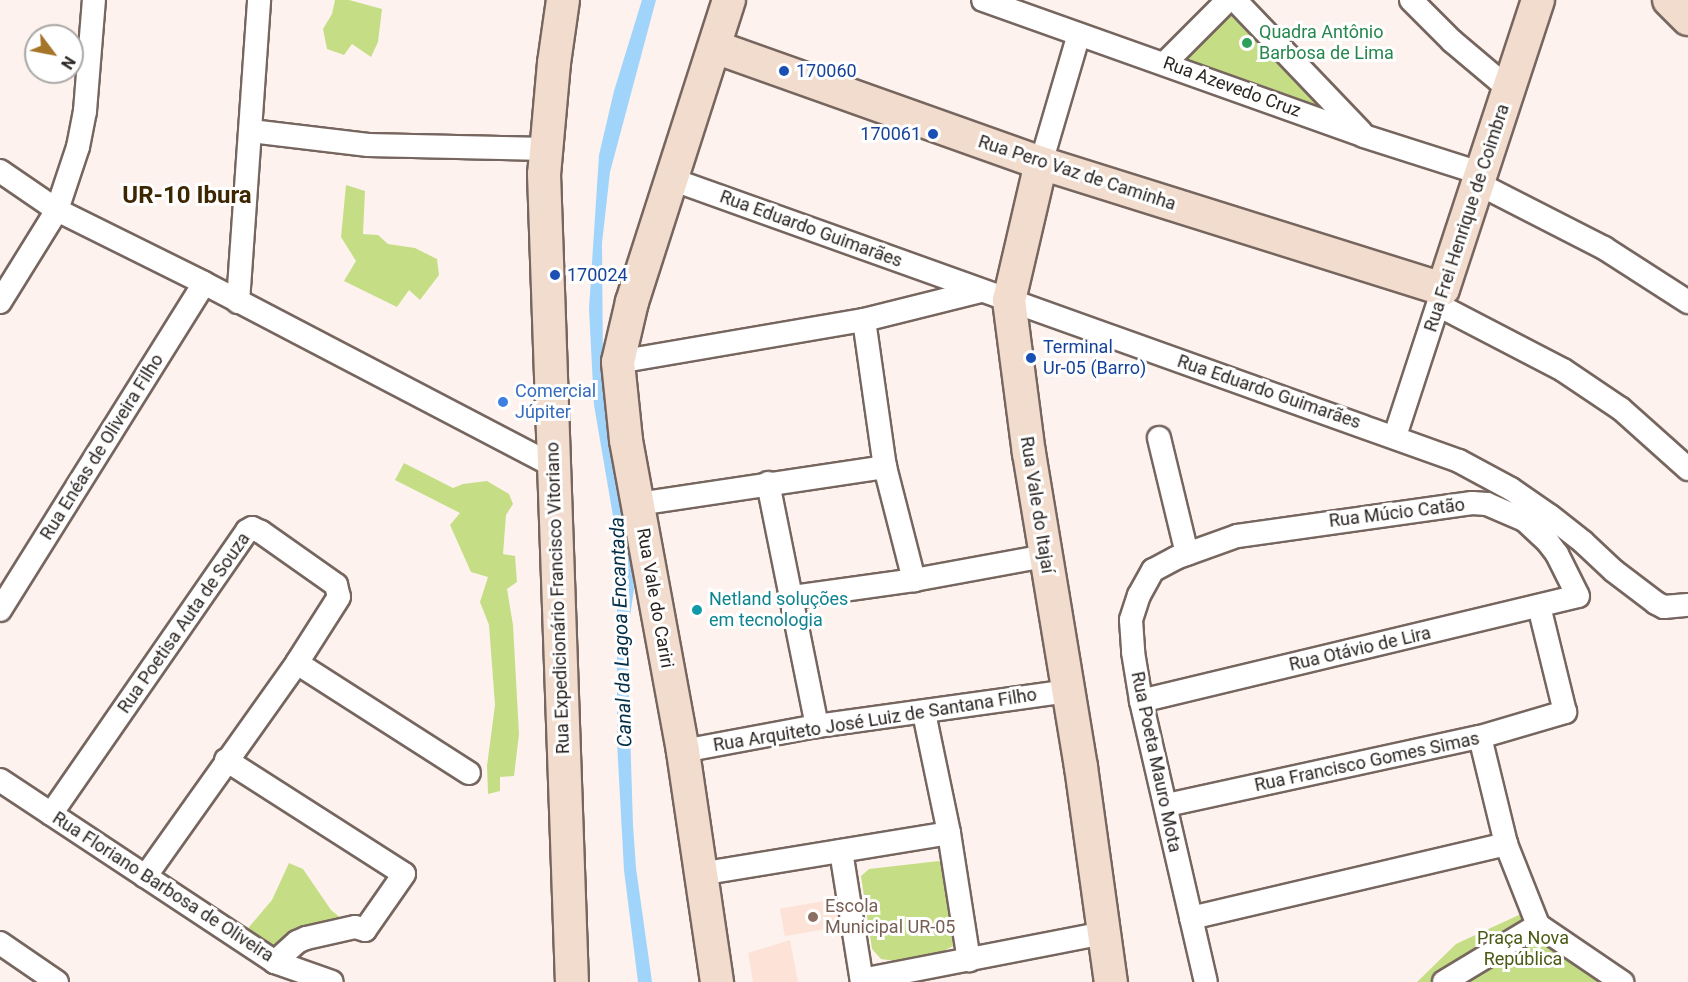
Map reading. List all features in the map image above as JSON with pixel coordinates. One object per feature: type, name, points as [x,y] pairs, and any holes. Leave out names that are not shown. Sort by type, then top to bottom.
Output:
[{"type":"main road","name":"Rua Expedicionário Francisco Vitoriano","points":[[563,0],[544,174],[552,465],[572,982]]},
{"type":"main road","name":"Rua Vale do Cariri","points":[[717,982],[682,750],[625,431],[618,362],[632,302],[729,0]]},
{"type":"main road","name":"Rua Frei Henrique de Coimbra","points":[[1441,297],[1538,0]]},
{"type":"main road","points":[[1669,0],[1688,19]]},
{"type":"main road","name":"Rua Pero Vaz de Caminha","points":[[715,47],[1041,163],[1441,297]]},
{"type":"main road","name":"Rua Vale do Itajaí","points":[[1041,163],[995,296],[1045,556],[1081,767],[1111,982]]},
{"type":"street","points":[[0,302],[57,210],[78,147],[85,111],[94,0]]},
{"type":"street","points":[[238,302],[259,0]]},
{"type":"street","name":"Rua Azevedo Cruz","points":[[983,0],[1165,63],[1479,178],[1604,248],[1688,302]]},
{"type":"street","points":[[1165,63],[1228,0]]},
{"type":"street","points":[[1235,0],[1364,136]]},
{"type":"street","points":[[1411,0],[1452,41],[1509,89]]},
{"type":"street","name":"Rua Vale do Itajaí","points":[[1041,163],[1079,34]]},
{"type":"street","points":[[251,132],[368,146],[546,149]]},
{"type":"street","points":[[0,171],[57,210],[204,283],[552,465]]},
{"type":"street","name":"Rua Eduardo Guimarães","points":[[671,178],[995,296],[1395,436],[1459,461],[1511,489],[1583,542],[1614,572],[1664,606],[1688,605]]},
{"type":"street","name":"Rua Enéas de Oliveira Filho","points":[[0,610],[204,283]]},
{"type":"street","points":[[618,362],[995,296]]},
{"type":"street","points":[[1441,297],[1563,370],[1621,409],[1688,469]]},
{"type":"street","name":"Rua Frei Henrique de Coimbra","points":[[1395,436],[1441,297]]},
{"type":"street","points":[[864,320],[885,467],[914,580]]},
{"type":"street","points":[[1159,438],[1182,556]]},
{"type":"street","points":[[638,504],[885,467]]},
{"type":"street","points":[[768,483],[793,597],[817,726]]},
{"type":"street","name":"Rua Múcio Catão","points":[[1182,556],[1237,536],[1460,505],[1487,504],[1512,513],[1534,528],[1557,554],[1578,597]]},
{"type":"street","name":"Rua Poetisa Auta de Souza","points":[[51,814],[247,531],[252,528],[336,585],[339,597],[297,663]]},
{"type":"street","points":[[793,597],[914,580],[1045,556]]},
{"type":"street","name":"Rua Poeta Mauro Mota","points":[[1182,556],[1153,570],[1138,595],[1131,620],[1133,652],[1141,702],[1167,805],[1206,982]]},
{"type":"street","name":"Rua Otávio de Lira","points":[[1141,702],[1578,597]]},
{"type":"street","name":"Rua Francisco Gomes Simas","points":[[1167,805],[1480,737],[1565,712],[1539,606]]},
{"type":"street","points":[[145,877],[297,663],[469,773]]},
{"type":"street","name":"Rua Arquiteto José Luiz de Santana Filho","points":[[682,750],[817,726],[924,713],[1068,691]]},
{"type":"street","points":[[924,713],[949,833],[969,960]]},
{"type":"street","points":[[1480,737],[1506,844],[1538,925],[1622,982]]},
{"type":"street","points":[[226,760],[404,874],[365,930],[355,927],[306,938],[297,942],[275,962]]},
{"type":"street","name":"Rua Floriano Barbosa de Oliveira","points":[[0,780],[275,962],[332,982]]},
{"type":"street","points":[[699,874],[949,833]]},
{"type":"street","points":[[1191,918],[1506,844]]},
{"type":"street","points":[[841,851],[862,981],[1103,933]]},
{"type":"street","points":[[1444,982],[1538,925]]},
{"type":"street","points":[[0,943],[57,982]]},
{"type":"shaded area","name":"Escola Municipal UR-05","points":[[841,898],[846,926],[785,936],[780,909]]},
{"type":"shaded area","points":[[790,940],[798,982],[753,982],[748,953]]},
{"type":"green space","points":[[335,0],[349,0],[382,9],[378,42],[371,57],[352,44],[344,55],[327,49],[323,29],[332,14]]},
{"type":"green space","points":[[1228,0],[1364,136],[1165,63]]},
{"type":"green space","points":[[346,185],[365,191],[363,234],[378,235],[388,244],[415,248],[437,259],[439,275],[420,300],[409,290],[397,307],[344,281],[356,261],[341,237]]},
{"type":"green space","points":[[404,463],[453,488],[463,484],[487,481],[509,494],[513,504],[506,515],[503,554],[515,556],[517,582],[507,589],[513,625],[519,734],[514,776],[500,777],[500,791],[488,794],[487,766],[495,705],[489,625],[480,602],[488,577],[471,572],[450,525],[460,513],[395,480]]},
{"type":"green space","points":[[939,861],[943,865],[955,939],[953,946],[940,953],[895,961],[881,959],[872,949],[861,876],[869,869]]},
{"type":"green space","points":[[289,863],[303,869],[331,910],[342,919],[274,954],[250,939],[249,927],[272,900]]},
{"type":"green space","name":"Praça Nova República","points":[[1521,914],[1529,917],[1620,982],[1417,982],[1456,944]]},
{"type":"water","name":"Canal da Lagoa Encantada","points":[[642,0],[656,0],[610,172],[602,243],[603,373],[611,436],[625,501],[634,589],[627,636],[633,825],[636,868],[652,982],[638,982],[624,870],[617,742],[617,588],[613,516],[594,405],[589,309],[599,155],[614,91]]},
{"type":"place","name":"Quadra Antônio Barbosa de Lima","points":[[1247,43]]},
{"type":"place","name":"170060","points":[[784,71]]},
{"type":"place","name":"170061","points":[[933,134]]},
{"type":"place","name":"170024","points":[[555,275]]},
{"type":"place","name":"Terminal Ur-05 (Barro)","points":[[1031,358]]},
{"type":"place","name":"Comercial Júpiter","points":[[503,402]]},
{"type":"place","name":"Netland soluções em tecnologia","points":[[697,610]]},
{"type":"place","name":"Escola Municipal UR-05","points":[[813,917]]},
{"type":"district","name":"UR-10 Ibura","points":[[187,196]]}]
